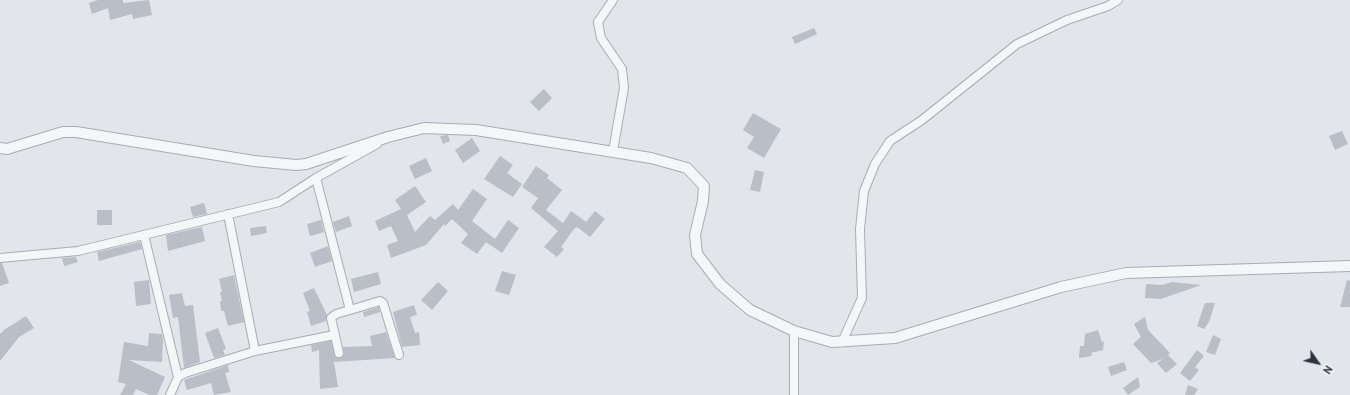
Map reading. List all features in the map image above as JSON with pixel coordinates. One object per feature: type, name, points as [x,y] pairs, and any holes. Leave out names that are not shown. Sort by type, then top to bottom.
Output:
[{"type":"street","points":[[613,0],[598,22],[601,38],[622,69],[624,88],[614,151]]},
{"type":"street","points":[[842,342],[862,298],[860,229],[864,191],[875,164],[890,141],[922,120],[1017,44],[1067,20],[1108,6],[1118,0]]},
{"type":"street","points":[[0,148],[7,149],[63,132],[76,132],[260,162],[296,165],[306,164],[388,137],[424,128],[476,130],[651,158],[686,168],[704,186],[703,201],[695,235],[697,254],[720,284],[750,310],[794,331],[832,342],[895,338],[1061,287],[1126,274],[1350,266]]},
{"type":"street","points":[[0,258],[78,251],[279,202],[316,178],[388,137]]},
{"type":"street","points":[[316,178],[350,310]]},
{"type":"street","points":[[228,214],[255,351]]},
{"type":"street","points":[[144,235],[178,377]]},
{"type":"street","points":[[339,354],[331,318],[336,314],[380,301],[383,303],[399,355]]},
{"type":"street","points":[[794,331],[794,395]]},
{"type":"street","points":[[170,395],[178,377],[185,373],[255,351],[334,335]]},
{"type":"building","points":[[98,0],[123,0],[123,3],[149,0],[152,15],[133,19],[132,14],[110,20],[108,8],[92,14],[89,3]]},
{"type":"building","points":[[814,28],[817,34],[795,44],[792,37]]},
{"type":"building","points":[[544,89],[552,98],[539,111],[530,102]]},
{"type":"building","points":[[753,113],[781,129],[764,158],[747,148],[754,137],[743,130]]},
{"type":"building","points":[[1342,131],[1348,144],[1335,150],[1329,136]]},
{"type":"building","points":[[448,135],[450,141],[443,144],[440,136]]},
{"type":"building","points":[[472,138],[480,151],[463,163],[455,150]]},
{"type":"building","points":[[500,156],[513,165],[507,173],[522,184],[513,197],[484,179]]},
{"type":"building","points":[[426,158],[432,171],[415,179],[409,166]]},
{"type":"building","points":[[536,166],[549,175],[547,178],[562,190],[546,210],[563,223],[571,211],[586,222],[595,211],[605,219],[590,237],[577,227],[574,229],[561,247],[564,249],[557,257],[544,247],[558,231],[531,208],[538,198],[522,187]]},
{"type":"building","points":[[755,170],[764,172],[760,192],[750,190]]},
{"type":"building","points":[[415,186],[426,202],[407,215],[415,232],[430,216],[435,220],[453,204],[458,210],[473,189],[487,199],[472,221],[495,239],[508,220],[519,228],[502,253],[486,242],[477,254],[461,243],[468,234],[452,219],[445,226],[444,224],[426,245],[391,258],[387,245],[398,241],[391,226],[379,231],[375,221],[401,209],[395,200]]},
{"type":"building","points":[[204,203],[207,214],[193,217],[190,207]]},
{"type":"building","points":[[97,210],[112,210],[112,225],[97,225]]},
{"type":"building","points":[[349,216],[352,226],[336,232],[333,222]]},
{"type":"building","points":[[321,220],[324,232],[310,236],[307,224]]},
{"type":"building","points":[[266,226],[267,233],[251,236],[250,228]]},
{"type":"building","points":[[202,227],[205,241],[168,251],[166,235]]},
{"type":"building","points":[[140,242],[142,249],[99,261],[97,252]]},
{"type":"building","points":[[328,246],[332,261],[315,267],[310,253]]},
{"type":"building","points":[[76,257],[78,262],[64,266],[62,258]]},
{"type":"building","points":[[0,263],[2,263],[9,283],[0,286]]},
{"type":"building","points":[[502,271],[516,275],[509,295],[495,291]]},
{"type":"building","points":[[378,272],[381,284],[354,292],[351,279]]},
{"type":"building","points":[[234,275],[244,322],[228,326],[224,311],[221,311],[220,301],[222,301],[220,292],[222,292],[219,279]]},
{"type":"building","points":[[149,280],[151,304],[136,306],[134,282]]},
{"type":"building","points":[[1347,280],[1350,281],[1350,307],[1340,307]]},
{"type":"building","points":[[438,282],[448,291],[432,310],[421,300]]},
{"type":"building","points":[[1172,282],[1201,285],[1161,299],[1145,298],[1146,284],[1162,285]]},
{"type":"building","points":[[314,288],[327,315],[326,321],[311,326],[307,312],[310,311],[303,293]]},
{"type":"building","points":[[182,293],[185,306],[193,305],[200,362],[184,368],[178,317],[173,318],[169,295]]},
{"type":"building","points":[[1205,303],[1215,303],[1209,322],[1204,329],[1197,326]]},
{"type":"building","points":[[414,305],[417,315],[410,317],[415,333],[419,332],[420,345],[402,347],[393,312]]},
{"type":"building","points":[[379,307],[380,312],[364,317],[363,312]]},
{"type":"building","points":[[26,316],[34,328],[19,337],[0,361],[0,334]]},
{"type":"building","points":[[1145,317],[1148,330],[1170,353],[1168,355],[1177,364],[1166,373],[1157,363],[1163,359],[1151,363],[1133,344],[1141,337],[1134,324]]},
{"type":"building","points":[[218,328],[226,349],[223,350],[225,355],[214,358],[205,333]]},
{"type":"building","points":[[1098,330],[1102,342],[1104,341],[1103,350],[1091,353],[1092,356],[1079,358],[1080,346],[1084,346],[1085,334]]},
{"type":"building","points":[[386,332],[395,358],[334,362],[338,387],[320,389],[319,350],[312,352],[311,345],[331,341],[335,356],[340,358],[344,354],[343,347],[372,346],[370,336]]},
{"type":"building","points":[[149,333],[162,334],[162,362],[129,360],[165,377],[157,395],[149,395],[136,389],[133,395],[120,395],[126,384],[118,382],[124,342],[148,346]]},
{"type":"building","points":[[1213,335],[1221,339],[1215,355],[1206,352]]},
{"type":"building","points":[[1197,350],[1204,356],[1195,367],[1199,370],[1190,381],[1180,373]]},
{"type":"building","points":[[1124,362],[1127,370],[1111,376],[1108,367]]},
{"type":"building","points":[[228,365],[229,372],[225,373],[231,392],[214,395],[211,383],[187,390],[184,380]]},
{"type":"building","points":[[1138,377],[1140,387],[1128,395],[1123,388]]},
{"type":"building","points":[[1188,385],[1198,389],[1194,395],[1185,395]]}]
